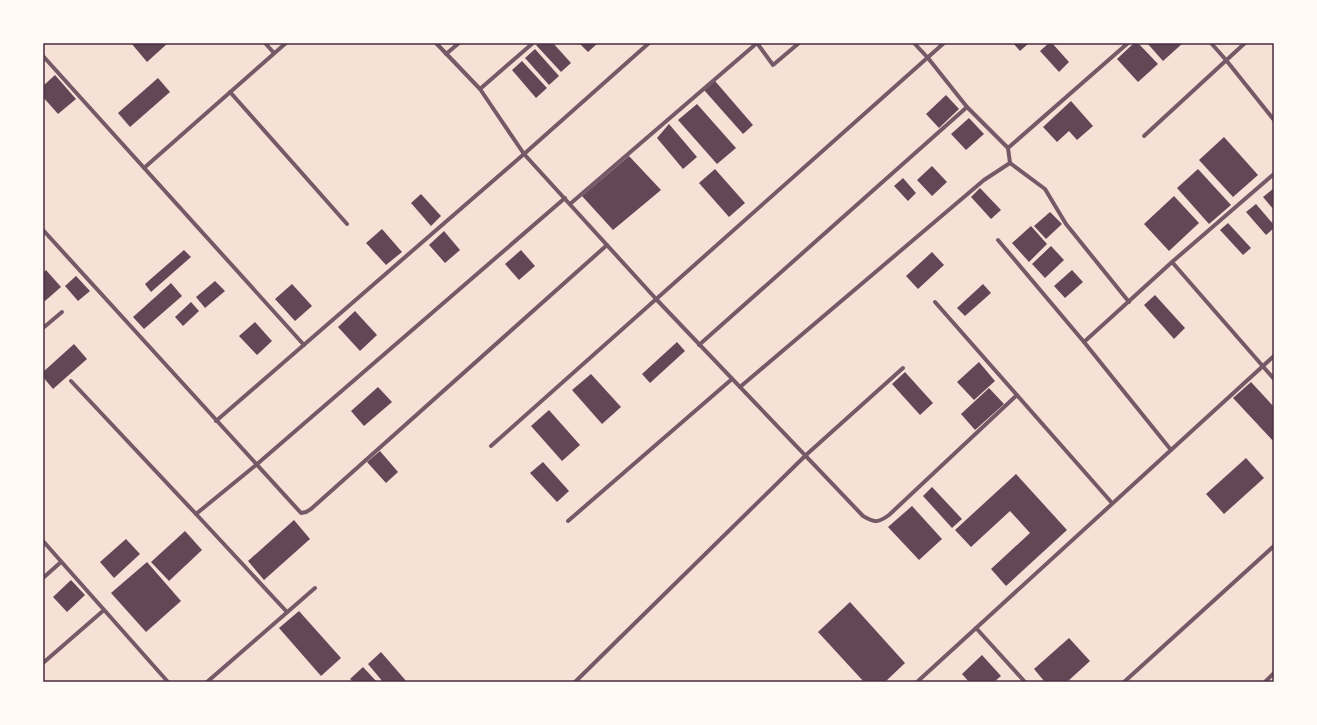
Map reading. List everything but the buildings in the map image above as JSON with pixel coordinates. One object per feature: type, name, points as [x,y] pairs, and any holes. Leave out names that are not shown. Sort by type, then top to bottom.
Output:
[{"type":"street","points":[[265,43],[274,53]]},
{"type":"street","points":[[144,168],[286,43]]},
{"type":"street","points":[[436,43],[480,88],[524,154],[699,345],[863,516],[871,521],[877,522],[889,515],[1018,396]]},
{"type":"street","points":[[446,54],[459,43]]},
{"type":"street","points":[[480,88],[533,43]]},
{"type":"street","points":[[216,421],[524,154],[649,43]]},
{"type":"street","points":[[570,204],[757,43],[773,66],[799,43]]},
{"type":"street","points":[[914,43],[928,58],[967,107],[1008,148],[1010,163],[1045,189],[1066,224],[1129,302]]},
{"type":"street","points":[[491,446],[657,300],[944,43]]},
{"type":"street","points":[[1008,148],[1128,43]]},
{"type":"street","points":[[1211,43],[1274,120]]},
{"type":"street","points":[[1144,136],[1245,43]]},
{"type":"street","points":[[43,56],[304,345]]},
{"type":"street","points":[[230,92],[347,224]]},
{"type":"street","points":[[699,345],[967,107]]},
{"type":"street","points":[[740,387],[984,180],[1010,163]]},
{"type":"street","points":[[1084,342],[1172,262],[1274,174]]},
{"type":"street","points":[[196,514],[256,465],[565,198]]},
{"type":"street","points":[[43,230],[301,513],[311,509],[607,245]]},
{"type":"street","points":[[998,240],[1084,342],[1171,450]]},
{"type":"street","points":[[1172,262],[1274,379]]},
{"type":"street","points":[[935,302],[1112,503]]},
{"type":"street","points":[[43,328],[62,312]]},
{"type":"street","points":[[917,682],[1274,356]]},
{"type":"street","points":[[576,682],[806,456],[902,368]]},
{"type":"street","points":[[568,521],[732,379]]},
{"type":"street","points":[[71,381],[287,612]]},
{"type":"street","points":[[43,542],[168,682]]},
{"type":"street","points":[[1124,682],[1274,546]]},
{"type":"street","points":[[43,578],[61,562]]},
{"type":"street","points":[[207,682],[314,588]]},
{"type":"street","points":[[43,663],[104,610]]},
{"type":"street","points":[[976,628],[1025,682]]},
{"type":"street","points":[[1265,682],[1274,674]]}]
